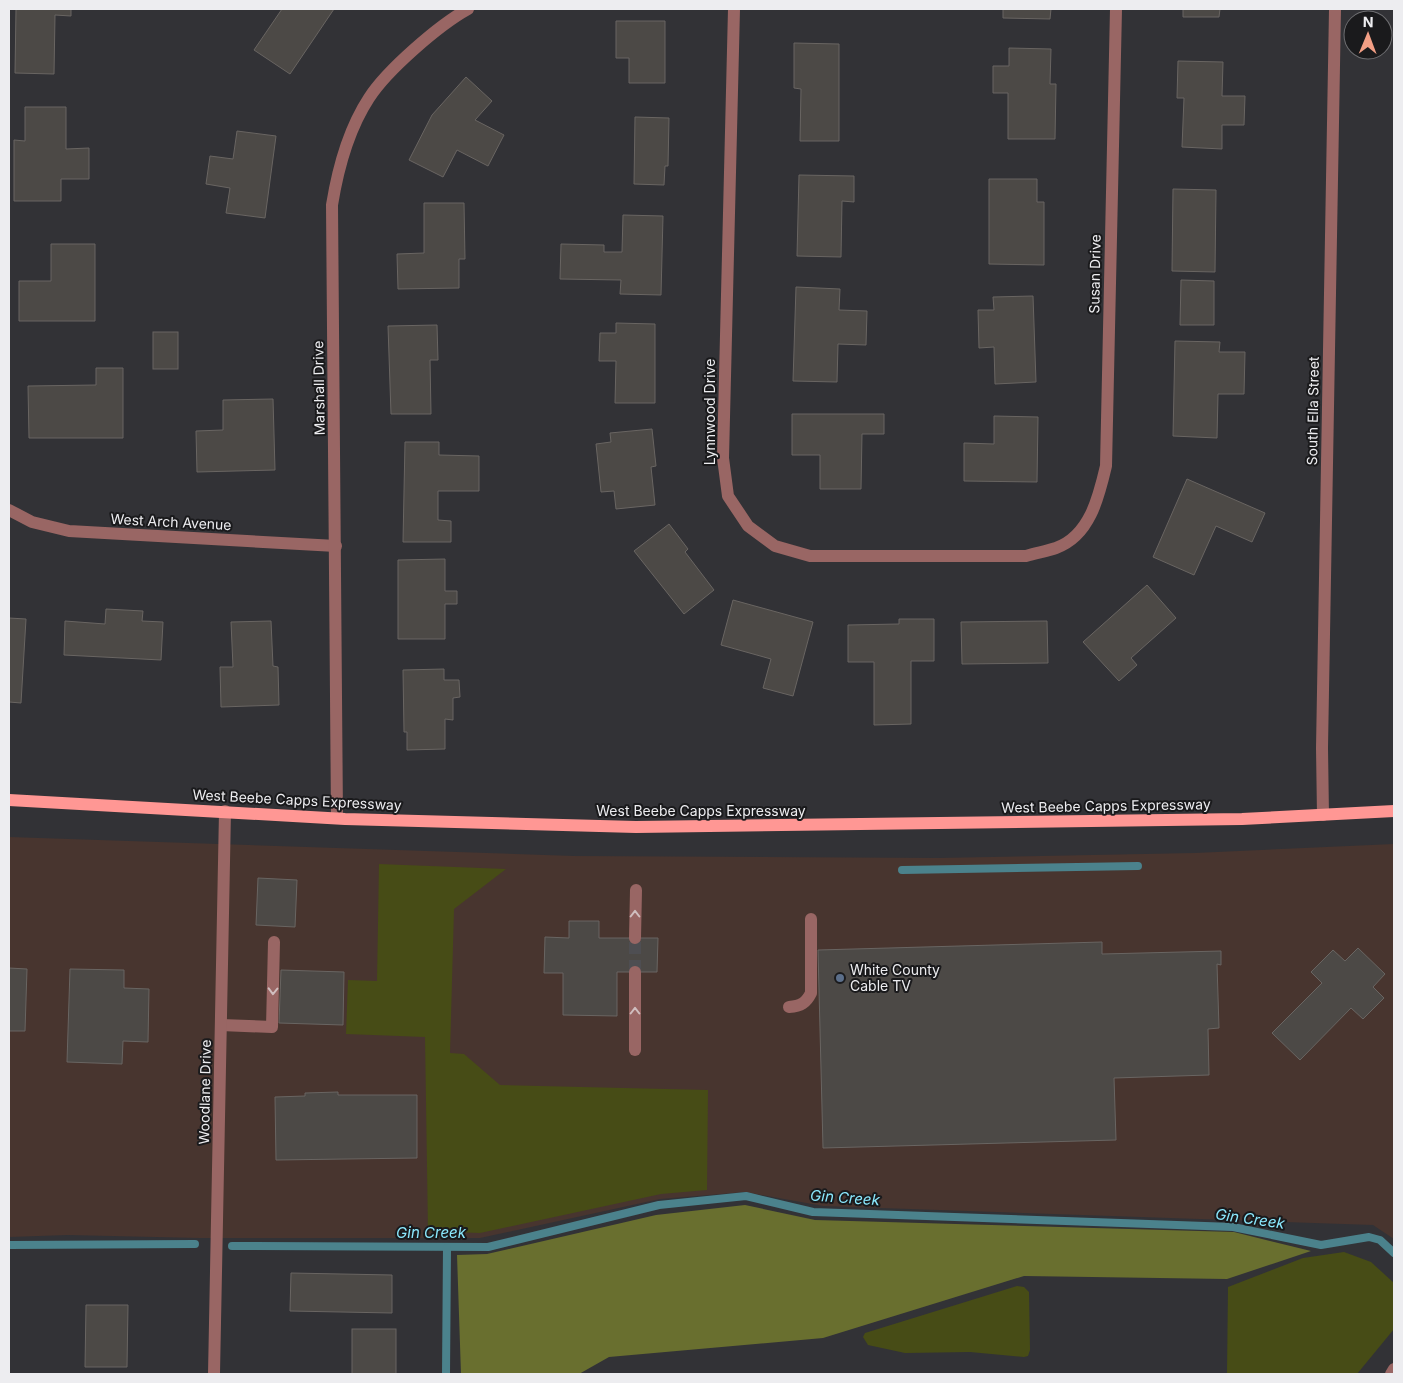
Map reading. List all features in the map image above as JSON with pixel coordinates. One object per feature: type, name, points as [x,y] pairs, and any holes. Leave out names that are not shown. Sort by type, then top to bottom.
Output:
[{"type":"main road","name":"West Beebe Capps Expressway","points":[[9,800],[337,818],[522,825],[738,827],[1242,819],[1394,811]]},
{"type":"street","name":"Marshall Drive","points":[[337,818],[332,205],[337,171],[349,138],[369,97],[408,55],[455,16],[468,9]]},
{"type":"street","name":"Lynnwood Drive","points":[[734,9],[723,458],[728,496],[743,519],[748,526],[775,546],[810,556],[1026,556],[1058,548],[1078,534]]},
{"type":"street","name":"Susan Drive","points":[[1078,534],[1097,504],[1106,466],[1116,9]]},
{"type":"street","name":"South Ella Street","points":[[1323,815],[1322,738],[1335,9]]},
{"type":"street","name":"West Arch Avenue","points":[[9,510],[32,522],[69,531],[336,546]]},
{"type":"street","name":"Woodlane Drive","points":[[214,1374],[225,811]]},
{"type":"street","points":[[635,938],[636,890]]},
{"type":"street","points":[[789,1007],[800,1006],[807,1001],[811,993],[811,919]]},
{"type":"street","points":[[221,1025],[272,1026],[274,942]]},
{"type":"street","points":[[635,972],[635,1050]]},
{"type":"street","points":[[1390,1374],[1394,1370]]},
{"type":"shaded area","points":[[9,837],[574,856],[938,858],[1195,853],[1394,844],[1394,1239],[1373,1225],[823,1206],[745,1192],[660,1199],[480,1238],[199,1238],[68,1235],[9,1237]]},
{"type":"green space","points":[[379,864],[506,869],[454,909],[450,1053],[464,1054],[500,1085],[708,1090],[707,1190],[661,1194],[480,1233],[428,1231],[425,1037],[346,1034],[348,980],[377,981]]},
{"type":"green space","points":[[745,1205],[815,1220],[1234,1232],[1311,1251],[1227,1279],[1024,1276],[823,1338],[609,1357],[579,1374],[461,1374],[457,1255],[487,1254],[656,1215]]},
{"type":"green space","points":[[1344,1252],[1371,1262],[1394,1283],[1394,1329],[1357,1374],[1227,1374],[1228,1287],[1303,1258]]},
{"type":"green space","points":[[1017,1286],[1024,1287],[1029,1292],[1030,1350],[1028,1356],[970,1352],[905,1353],[868,1345],[863,1337],[865,1333]]},
{"type":"building","points":[[16,9],[71,9],[71,16],[55,15],[54,74],[15,73]]},
{"type":"building","points":[[282,9],[334,9],[290,74],[254,50]]},
{"type":"building","points":[[1003,9],[1051,9],[1050,19],[1003,18]]},
{"type":"building","points":[[1183,9],[1220,9],[1219,17],[1183,17]]},
{"type":"building","points":[[616,21],[665,21],[665,83],[629,83],[629,58],[616,58]]},
{"type":"building","points":[[794,43],[839,44],[839,141],[800,141],[801,89],[794,88]]},
{"type":"building","points":[[1009,48],[1051,49],[1050,84],[1056,84],[1055,139],[1008,139],[1008,93],[993,93],[993,66],[1009,66]]},
{"type":"building","points":[[1178,61],[1223,62],[1222,96],[1245,96],[1244,125],[1222,125],[1222,149],[1182,147],[1184,98],[1177,98]]},
{"type":"building","points":[[466,77],[492,101],[475,120],[504,135],[488,166],[457,150],[443,177],[409,160],[432,115]]},
{"type":"building","points":[[25,107],[66,107],[66,149],[89,148],[89,179],[61,179],[61,201],[14,201],[14,140],[25,141]]},
{"type":"building","points":[[635,117],[669,118],[668,166],[665,166],[664,185],[634,184]]},
{"type":"building","points":[[237,131],[276,136],[265,218],[226,213],[230,188],[206,184],[210,156],[233,159]]},
{"type":"building","points":[[799,175],[854,176],[854,202],[842,201],[841,257],[797,256]]},
{"type":"building","points":[[989,179],[1037,179],[1037,202],[1044,202],[1044,265],[989,264]]},
{"type":"building","points":[[1173,189],[1216,190],[1215,272],[1172,271]]},
{"type":"building","points":[[424,203],[464,203],[465,259],[459,259],[459,288],[398,289],[397,254],[424,253]]},
{"type":"building","points":[[623,215],[663,216],[661,295],[620,294],[621,280],[560,279],[561,244],[604,245],[604,252],[622,252]]},
{"type":"building","points":[[51,244],[95,244],[95,321],[19,321],[19,281],[51,281]]},
{"type":"building","points":[[1181,280],[1214,281],[1214,325],[1180,325]]},
{"type":"building","points":[[796,287],[840,289],[839,310],[867,311],[866,345],[838,344],[837,382],[793,381]]},
{"type":"building","points":[[1033,296],[1036,382],[995,384],[994,347],[979,348],[978,310],[994,310],[993,297]]},
{"type":"building","points":[[616,323],[655,324],[655,403],[615,403],[616,361],[599,361],[600,333],[616,333]]},
{"type":"building","points":[[437,325],[438,360],[430,360],[431,414],[391,414],[388,326]]},
{"type":"building","points":[[153,332],[178,332],[178,369],[153,369]]},
{"type":"building","points":[[1175,341],[1220,342],[1219,352],[1245,352],[1244,394],[1218,394],[1217,438],[1173,436]]},
{"type":"building","points":[[96,368],[123,368],[123,438],[29,438],[28,386],[96,385]]},
{"type":"building","points":[[273,399],[275,470],[197,472],[196,431],[223,430],[223,400]]},
{"type":"building","points":[[792,414],[884,414],[884,434],[862,434],[861,489],[820,489],[820,455],[792,455]]},
{"type":"building","points":[[994,416],[1038,417],[1037,482],[964,481],[964,443],[994,444]]},
{"type":"building","points":[[652,429],[656,466],[651,467],[655,505],[616,509],[614,491],[601,492],[596,444],[611,442],[610,433]]},
{"type":"building","points":[[405,442],[439,442],[439,455],[479,456],[479,491],[438,491],[438,520],[451,521],[451,542],[403,542]]},
{"type":"building","points":[[1187,479],[1265,513],[1252,542],[1216,526],[1194,575],[1153,557]]},
{"type":"building","points":[[669,524],[688,549],[685,552],[714,590],[684,614],[634,551]]},
{"type":"building","points":[[445,559],[445,591],[457,591],[457,604],[445,604],[445,639],[398,639],[398,560]]},
{"type":"building","points":[[1147,585],[1176,618],[1131,658],[1137,665],[1119,681],[1083,642]]},
{"type":"building","points":[[733,600],[813,622],[793,696],[763,688],[771,659],[721,645]]},
{"type":"building","points":[[106,609],[143,611],[142,621],[163,622],[161,660],[64,655],[65,621],[105,624]]},
{"type":"building","points":[[9,618],[26,619],[21,703],[9,702]]},
{"type":"building","points":[[899,619],[934,619],[934,661],[911,661],[911,724],[874,725],[874,662],[848,662],[848,625],[899,624]]},
{"type":"building","points":[[271,621],[273,666],[278,667],[279,705],[221,707],[220,667],[233,667],[231,622]]},
{"type":"building","points":[[1047,621],[1048,663],[962,664],[961,622]]},
{"type":"building","points":[[444,669],[444,680],[459,680],[460,697],[453,698],[453,720],[445,719],[445,749],[407,750],[407,732],[404,732],[403,670]]},
{"type":"building","points":[[258,878],[297,880],[295,927],[256,925]]},
{"type":"building","points":[[569,921],[599,921],[599,938],[658,938],[657,972],[617,972],[617,1016],[563,1015],[563,973],[544,973],[545,937],[569,938]]},
{"type":"building","points":[[1102,942],[1102,954],[1221,951],[1221,965],[1217,964],[1219,1028],[1208,1029],[1209,1075],[1114,1078],[1116,1140],[823,1148],[818,950]]},
{"type":"building","points":[[1358,948],[1385,974],[1373,987],[1384,998],[1363,1019],[1351,1008],[1300,1060],[1272,1033],[1322,983],[1311,972],[1333,950],[1345,961]]},
{"type":"building","points":[[9,968],[27,969],[25,1031],[9,1031]]},
{"type":"building","points":[[70,969],[124,970],[124,988],[149,989],[148,1042],[123,1041],[122,1064],[67,1062]]},
{"type":"building","points":[[281,970],[344,972],[343,1025],[279,1023]]},
{"type":"building","points":[[338,1092],[338,1095],[417,1095],[417,1158],[276,1160],[275,1097],[305,1096],[305,1093]]},
{"type":"building","points":[[291,1273],[392,1275],[392,1313],[290,1311]]},
{"type":"building","points":[[86,1305],[128,1305],[127,1367],[85,1367]]},
{"type":"building","points":[[352,1329],[396,1329],[396,1374],[352,1374]]},
{"type":"waterway","points":[[902,870],[1138,866]]},
{"type":"waterway","name":"Gin Creek","points":[[232,1246],[488,1247],[659,1205],[746,1196],[813,1212],[1233,1227],[1321,1245],[1369,1237],[1380,1240],[1394,1253]]},
{"type":"waterway","name":"Gin Creek","points":[[9,1245],[195,1244]]},
{"type":"waterway","points":[[446,1374],[447,1248]]},
{"type":"tunnel","points":[[635,938],[635,972]]},
{"type":"place","name":"White County Cable TV","points":[[840,978]]}]
